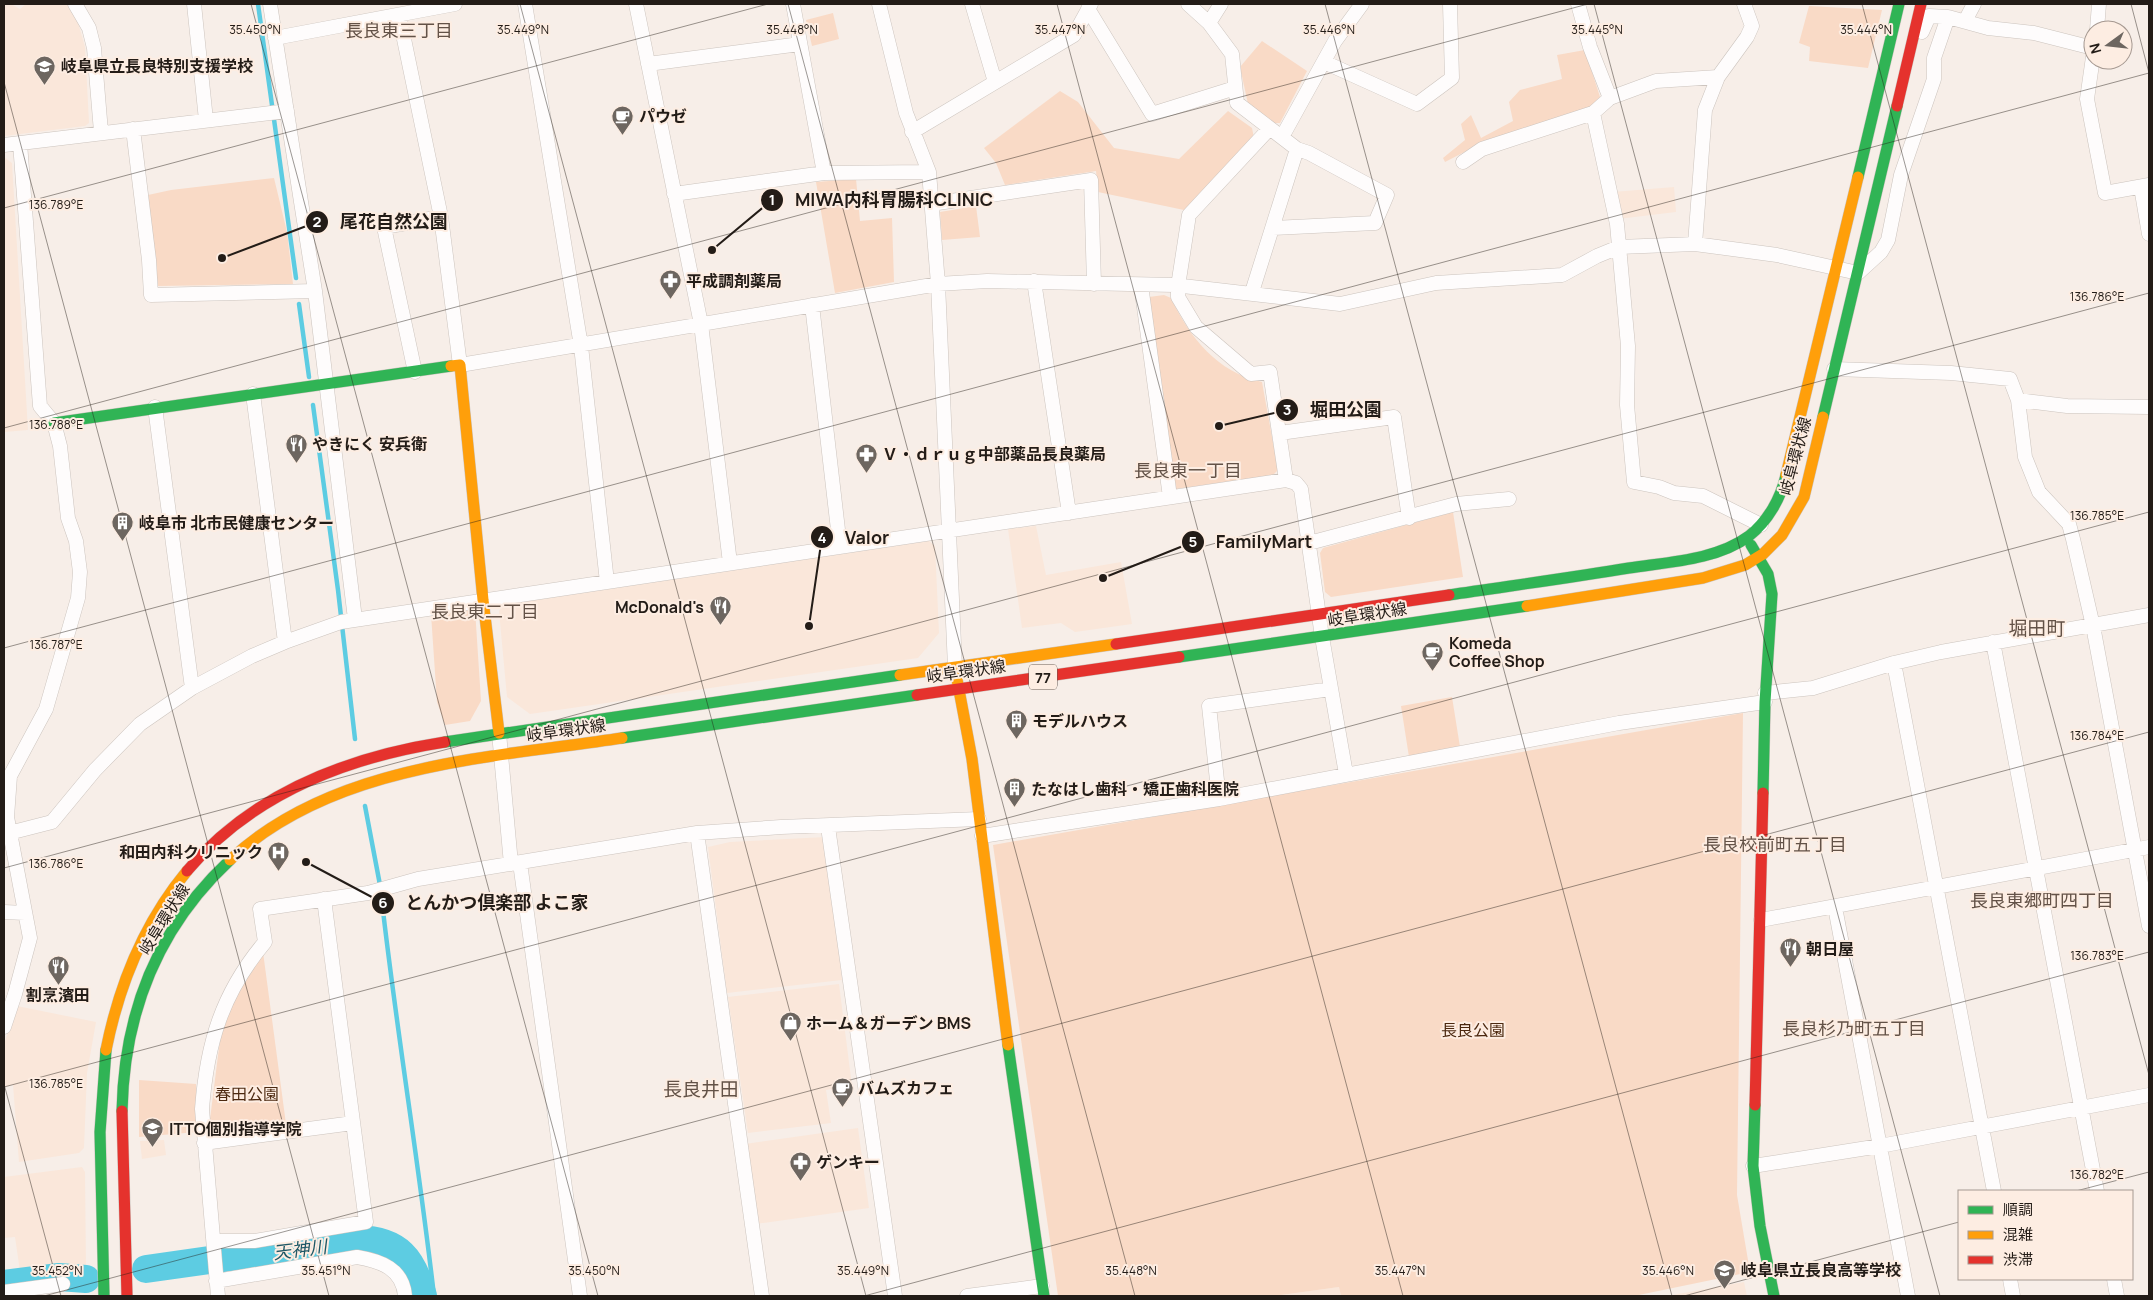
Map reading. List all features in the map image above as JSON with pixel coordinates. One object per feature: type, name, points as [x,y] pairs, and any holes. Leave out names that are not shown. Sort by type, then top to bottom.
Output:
[{"type":"main road","name":"岐阜環状線","points":[[104,1296],[100,1146],[103,1076],[114,1015],[131,965],[152,923],[178,882],[209,850],[238,825],[268,802],[297,785],[326,772],[421,746],[499,733],[1319,616],[1632,568],[1722,551],[1746,539],[1761,525],[1783,489],[1899,4]]},
{"type":"main road","name":"岐阜環状線","points":[[127,1296],[121,1143],[124,1076],[140,996],[151,970],[194,897],[225,864],[253,838],[306,807],[334,794],[426,768],[501,756],[1617,593],[1730,572],[1759,556],[1778,540],[1804,497],[1921,4]]},
{"type":"main road","points":[[54,423],[155,407],[460,365],[483,600],[499,733]]},
{"type":"main road","points":[[1746,539],[1759,556],[1768,574],[1772,594],[1765,698],[1761,920],[1753,1166],[1760,1226],[1774,1296]]},
{"type":"main road","points":[[955,667],[972,759],[1043,1291]]},
{"type":"street","points":[[75,4],[89,28],[94,48],[101,132]]},
{"type":"street","points":[[194,4],[206,120]]},
{"type":"street","points":[[270,4],[275,38],[276,112],[316,291],[355,619]]},
{"type":"street","points":[[275,38],[455,4]]},
{"type":"street","points":[[525,4],[581,346],[607,582]]},
{"type":"street","points":[[636,4],[701,324],[730,564]]},
{"type":"street","points":[[793,4],[824,172]]},
{"type":"street","points":[[879,4],[912,132],[929,172],[938,284],[955,667]]},
{"type":"street","points":[[972,4],[995,82]]},
{"type":"street","points":[[1188,4],[1209,23],[1232,54],[1237,103],[1297,149],[1309,153],[1387,195],[1375,223],[1272,228]]},
{"type":"street","points":[[1209,23],[1221,4]]},
{"type":"street","points":[[1282,137],[1335,41],[1362,4]]},
{"type":"street","points":[[1324,62],[1418,104],[1452,78],[1450,4]]},
{"type":"street","points":[[1578,4],[1590,48],[1610,98]]},
{"type":"street","points":[[1695,244],[1705,110],[1718,78],[1747,38],[1752,26],[1744,4]]},
{"type":"street","points":[[1937,4],[1948,17]]},
{"type":"street","points":[[1965,21],[1974,4]]},
{"type":"street","points":[[2098,20],[2099,4]]},
{"type":"street","points":[[912,132],[1074,34],[1089,6]]},
{"type":"street","points":[[1089,6],[1152,114],[1235,88]]},
{"type":"street","points":[[399,15],[441,218],[460,365],[938,284],[987,280],[1178,286],[1252,292],[1340,304],[1436,283],[1562,275],[1597,256],[1619,248],[1695,244],[1777,255],[1858,273],[1882,252],[1888,240],[1902,175],[1934,80],[1934,58],[1948,17]]},
{"type":"street","points":[[1913,41],[1924,30],[1929,16],[1948,17],[1988,28],[2034,33],[2083,45]]},
{"type":"street","points":[[648,64],[800,44]]},
{"type":"street","points":[[2091,70],[2087,99],[2106,193],[2145,186],[2149,234]]},
{"type":"street","points":[[1463,162],[1482,150],[1593,113],[1610,98],[1656,81],[1718,78]]},
{"type":"street","points":[[4,145],[276,112]]},
{"type":"street","points":[[1593,113],[1617,224],[1628,346],[1627,405],[1634,482],[1659,487],[1674,493],[1703,496],[1761,525]]},
{"type":"street","points":[[133,129],[149,260],[151,295],[316,291]]},
{"type":"street","points":[[1269,129],[1189,214],[1178,297],[1196,328],[1219,349],[1251,374],[1270,372],[1286,480]]},
{"type":"street","points":[[4,1027],[10,993],[30,938],[9,833],[7,772],[46,709],[78,598],[80,572],[76,541],[68,518],[60,446],[54,423],[40,406],[20,143]]},
{"type":"street","points":[[1252,292],[1297,149]]},
{"type":"street","points":[[674,194],[824,172],[929,172]]},
{"type":"street","points":[[931,204],[1090,180],[1094,284]]},
{"type":"street","points":[[415,372],[384,227],[441,218]]},
{"type":"street","points":[[1034,281],[1069,513]]},
{"type":"street","points":[[1141,285],[1170,498]]},
{"type":"street","points":[[812,305],[840,547]]},
{"type":"street","points":[[1834,369],[1951,373],[2010,379],[2018,400],[2025,457],[2039,492],[2069,524],[2093,626],[2149,926]]},
{"type":"street","points":[[253,394],[285,642]]},
{"type":"street","points":[[2018,400],[2067,406],[2149,407]]},
{"type":"street","points":[[155,407],[192,688]]},
{"type":"street","points":[[1280,433],[1394,417],[1409,518]]},
{"type":"street","points":[[9,833],[52,822],[95,770],[140,724],[192,688],[285,642],[355,619],[1286,480],[1296,483],[1301,489],[1322,637],[1346,774]]},
{"type":"street","points":[[1309,544],[1456,504],[1509,499]]},
{"type":"street","points":[[982,836],[1219,799],[1619,723],[1765,698],[1814,688],[1894,663],[1993,642],[2149,615]]},
{"type":"street","points":[[1993,642],[2097,1190]]},
{"type":"street","points":[[1894,663],[1994,1190]]},
{"type":"street","points":[[1219,799],[1209,706],[1331,689]]},
{"type":"street","points":[[499,733],[516,864],[580,1296]]},
{"type":"street","points":[[218,1296],[202,1109],[211,1041],[222,1009],[247,963],[265,942],[260,908],[368,892],[418,879],[698,833],[781,827],[828,827],[980,819]]},
{"type":"street","points":[[828,827],[895,1296]]},
{"type":"street","points":[[698,833],[762,1296]]},
{"type":"street","points":[[1761,920],[2149,847]]},
{"type":"street","points":[[214,1246],[366,1222],[324,899]]},
{"type":"street","points":[[1835,907],[1908,1296]]},
{"type":"street","points":[[4,912],[25,913]]},
{"type":"street","points":[[1753,1166],[1880,1146],[2149,1095]]},
{"type":"street","points":[[204,1143],[353,1123]]},
{"type":"street","points":[[216,1276],[357,1257],[377,1260],[396,1272],[406,1296]]},
{"type":"street","points":[[2010,1280],[2013,1296]]},
{"type":"street","points":[[2114,1280],[2117,1296]]},
{"type":"street","points":[[4,1292],[63,1284]]},
{"type":"street","points":[[966,1296],[1043,1291]]},
{"type":"shaded area","name":"岐阜県立長良特別支援学校","points":[[4,4],[11,4],[20,9],[26,4],[68,4],[77,19],[85,47],[89,123],[85,126],[4,136]]},
{"type":"shaded area","points":[[4,157],[12,163],[28,430],[4,432]]},
{"type":"shaded area","points":[[1674,187],[1676,212],[1618,219],[1613,192]]},
{"type":"shaded area","points":[[1036,526],[1046,575],[1121,562],[1132,624],[1075,632],[1061,623],[1022,628],[1008,529]]},
{"type":"shaded area","points":[[929,541],[935,546],[939,633],[918,658],[530,714],[507,697],[499,611],[503,605]]},
{"type":"shaded area","points":[[826,837],[842,980],[727,993],[708,847],[730,842]]},
{"type":"shaded area","name":"ホーム＆ガーデン BMS","points":[[839,984],[852,1086],[826,1090],[831,1123],[748,1133],[728,997]]},
{"type":"shaded area","points":[[17,1006],[96,1022],[87,1073],[84,1148],[79,1153],[19,1162],[13,1085],[4,1087],[4,1044]]},
{"type":"shaded area","name":"ゲンキー","points":[[858,1128],[869,1208],[756,1224],[745,1144]]},
{"type":"shaded area","name":"ITTO個別指導学院","points":[[164,1140],[166,1155],[142,1159],[140,1141]]},
{"type":"shaded area","points":[[82,1167],[85,1172],[86,1270],[21,1278],[15,1237],[4,1238],[4,1177]]},
{"type":"shaded area","name":"岐阜県立長良高等学校","points":[[1744,1282],[1747,1296],[1667,1296]]},
{"type":"shaded area","points":[[1339,1287],[1341,1296],[1274,1296]]},
{"type":"green space","points":[[1809,6],[1882,10],[1868,68],[1809,61],[1810,47],[1799,43]]},
{"type":"green space","points":[[833,13],[839,39],[812,46],[806,20]]},
{"type":"green space","points":[[1262,41],[1307,71],[1280,123],[1272,123],[1248,104],[1240,67]]},
{"type":"green space","points":[[1585,50],[1600,97],[1590,107],[1478,145],[1445,162],[1443,158],[1465,140],[1461,124],[1471,115],[1481,138],[1513,121],[1509,102],[1520,90],[1562,79],[1557,55]]},
{"type":"green space","points":[[1060,91],[1078,102],[1114,148],[1179,159],[1228,111],[1252,128],[1254,138],[1184,210],[1098,192],[1096,171],[1005,185],[996,163],[984,148]]},
{"type":"green space","points":[[274,178],[287,232],[293,284],[158,286],[148,195],[171,190]]},
{"type":"green space","points":[[856,179],[860,221],[892,218],[894,282],[835,293],[816,182]]},
{"type":"green space","points":[[976,206],[980,237],[942,240],[940,212]]},
{"type":"green space","points":[[1164,295],[1171,298],[1196,340],[1218,362],[1246,377],[1262,382],[1278,470],[1273,475],[1176,489],[1149,297]]},
{"type":"green space","points":[[1453,512],[1463,577],[1331,597],[1325,592],[1320,553],[1323,548]]},
{"type":"green space","points":[[475,609],[481,701],[470,721],[445,725],[437,702],[431,614]]},
{"type":"green space","points":[[1452,697],[1460,747],[1409,757],[1401,706]]},
{"type":"green space","name":"長良公園","points":[[1743,713],[1737,1195],[1750,1272],[1634,1296],[1341,1296],[1339,1287],[1274,1296],[1058,1296],[993,845]]},
{"type":"green space","name":"春田公園","points":[[263,952],[286,1124],[216,1135],[210,1129],[210,1119],[221,1032],[235,999]]},
{"type":"green space","points":[[139,1080],[196,1084],[197,1132],[139,1137]]},
{"type":"waterway","points":[[258,4],[296,278]]},
{"type":"waterway","points":[[299,304],[309,377]]},
{"type":"waterway","points":[[313,405],[338,590],[355,739]]},
{"type":"waterway","points":[[365,806],[380,885]]},
{"type":"waterway","points":[[382,902],[434,1296]]},
{"type":"waterway","name":"天神川","points":[[146,1269],[358,1239],[372,1240],[384,1243],[402,1254],[409,1262],[423,1296]]},
{"type":"waterway","name":"天神川","points":[[4,1284],[59,1277],[86,1279]]},
{"type":"traffic: fast","points":[[1858,177],[1899,4]]},
{"type":"traffic: fast","points":[[1823,417],[1897,106]]},
{"type":"traffic: fast","points":[[54,423],[451,366]]},
{"type":"traffic: fast","points":[[1449,595],[1676,562],[1722,550],[1749,536],[1768,516],[1781,492],[1786,475]]},
{"type":"traffic: fast","points":[[1751,545],[1768,574],[1772,594],[1765,702],[1763,793]]},
{"type":"traffic: fast","points":[[1179,657],[1527,606]]},
{"type":"traffic: fast","points":[[445,742],[900,675]]},
{"type":"traffic: fast","points":[[622,738],[917,695]]},
{"type":"traffic: fast","points":[[122,1111],[124,1075],[129,1040],[149,974],[164,943],[183,914],[204,886],[230,860]]},
{"type":"traffic: fast","points":[[1008,1045],[1044,1296]]},
{"type":"traffic: fast","points":[[104,1296],[100,1132],[106,1050]]},
{"type":"traffic: fast","points":[[1755,1105],[1753,1166],[1760,1226],[1774,1296]]},
{"type":"traffic: slow","points":[[1786,475],[1858,177]]},
{"type":"traffic: slow","points":[[451,366],[460,365],[483,600],[499,733]]},
{"type":"traffic: slow","points":[[1527,606],[1703,578],[1745,565],[1763,554],[1782,535],[1804,497],[1823,417]]},
{"type":"traffic: slow","points":[[900,675],[1116,644]]},
{"type":"traffic: slow","points":[[956,674],[972,759],[1008,1045]]},
{"type":"traffic: slow","points":[[230,860],[271,828],[316,803],[364,784],[415,770],[467,760],[622,738]]},
{"type":"traffic: slow","points":[[106,1050],[118,1002],[135,956],[158,912],[187,871]]},
{"type":"traffic: jam","points":[[1897,106],[1921,4]]},
{"type":"traffic: jam","points":[[1116,644],[1449,595]]},
{"type":"traffic: jam","points":[[917,695],[1179,657]]},
{"type":"traffic: jam","points":[[187,871],[213,844],[241,820],[272,800],[304,783],[338,769],[373,758],[445,742]]},
{"type":"traffic: jam","points":[[1755,1105],[1763,793]]},
{"type":"traffic: jam","points":[[122,1111],[127,1296]]},
{"type":"place","name":"岐阜県立長良特別支援学校","points":[[45,85]]},
{"type":"place","name":"パウゼ","points":[[623,135]]},
{"type":"place","name":"MIWA内科胃腸科CLINIC","points":[[712,250]]},
{"type":"place","name":"尾花自然公園","points":[[222,258]]},
{"type":"place","name":"平成調剤薬局","points":[[670,300]]},
{"type":"place","name":"堀田公園","points":[[1219,426]]},
{"type":"place","name":"やきにく 安兵衛","points":[[296,463]]},
{"type":"place","name":"Ｖ・ｄｒｕｇ中部薬品長良薬局","points":[[866,473]]},
{"type":"place","name":"岐阜市 北市民健康センター","points":[[123,542]]},
{"type":"place","name":"FamilyMart","points":[[1103,578]]},
{"type":"place","name":"McDonald's","points":[[720,626]]},
{"type":"place","name":"Valor","points":[[809,626]]},
{"type":"place","name":"Komeda Coffee Shop","points":[[1433,671]]},
{"type":"place","name":"モデルハウス","points":[[1016,740]]},
{"type":"place","name":"たなはし歯科・矯正歯科医院","points":[[1015,808]]},
{"type":"place","name":"とんかつ倶楽部 よこ家","points":[[306,862]]},
{"type":"place","name":"和田内科クリニック","points":[[279,871]]},
{"type":"place","name":"朝日屋","points":[[1790,968]]},
{"type":"place","name":"割烹濱田","points":[[58,985]]},
{"type":"place","name":"ホーム＆ガーデン BMS","points":[[790,1042]]},
{"type":"place","name":"バムズカフェ","points":[[842,1107]]},
{"type":"place","name":"ITTO個別指導学院","points":[[153,1148]]},
{"type":"place","name":"ゲンキー","points":[[800,1181]]},
{"type":"place","name":"岐阜県立長良高等学校","points":[[1725,1289]]},
{"type":"district","name":"長良東三丁目","points":[[399,30]]},
{"type":"district","name":"長良東一丁目","points":[[1188,470]]},
{"type":"district","name":"長良東二丁目","points":[[485,611]]},
{"type":"district","name":"堀田町","points":[[2037,628]]},
{"type":"district","name":"長良校前町五丁目","points":[[1775,844]]},
{"type":"district","name":"長良東郷町四丁目","points":[[2042,900]]},
{"type":"district","name":"長良杉乃町五丁目","points":[[1854,1028]]},
{"type":"district","name":"長良井田","points":[[701,1089]]}]
